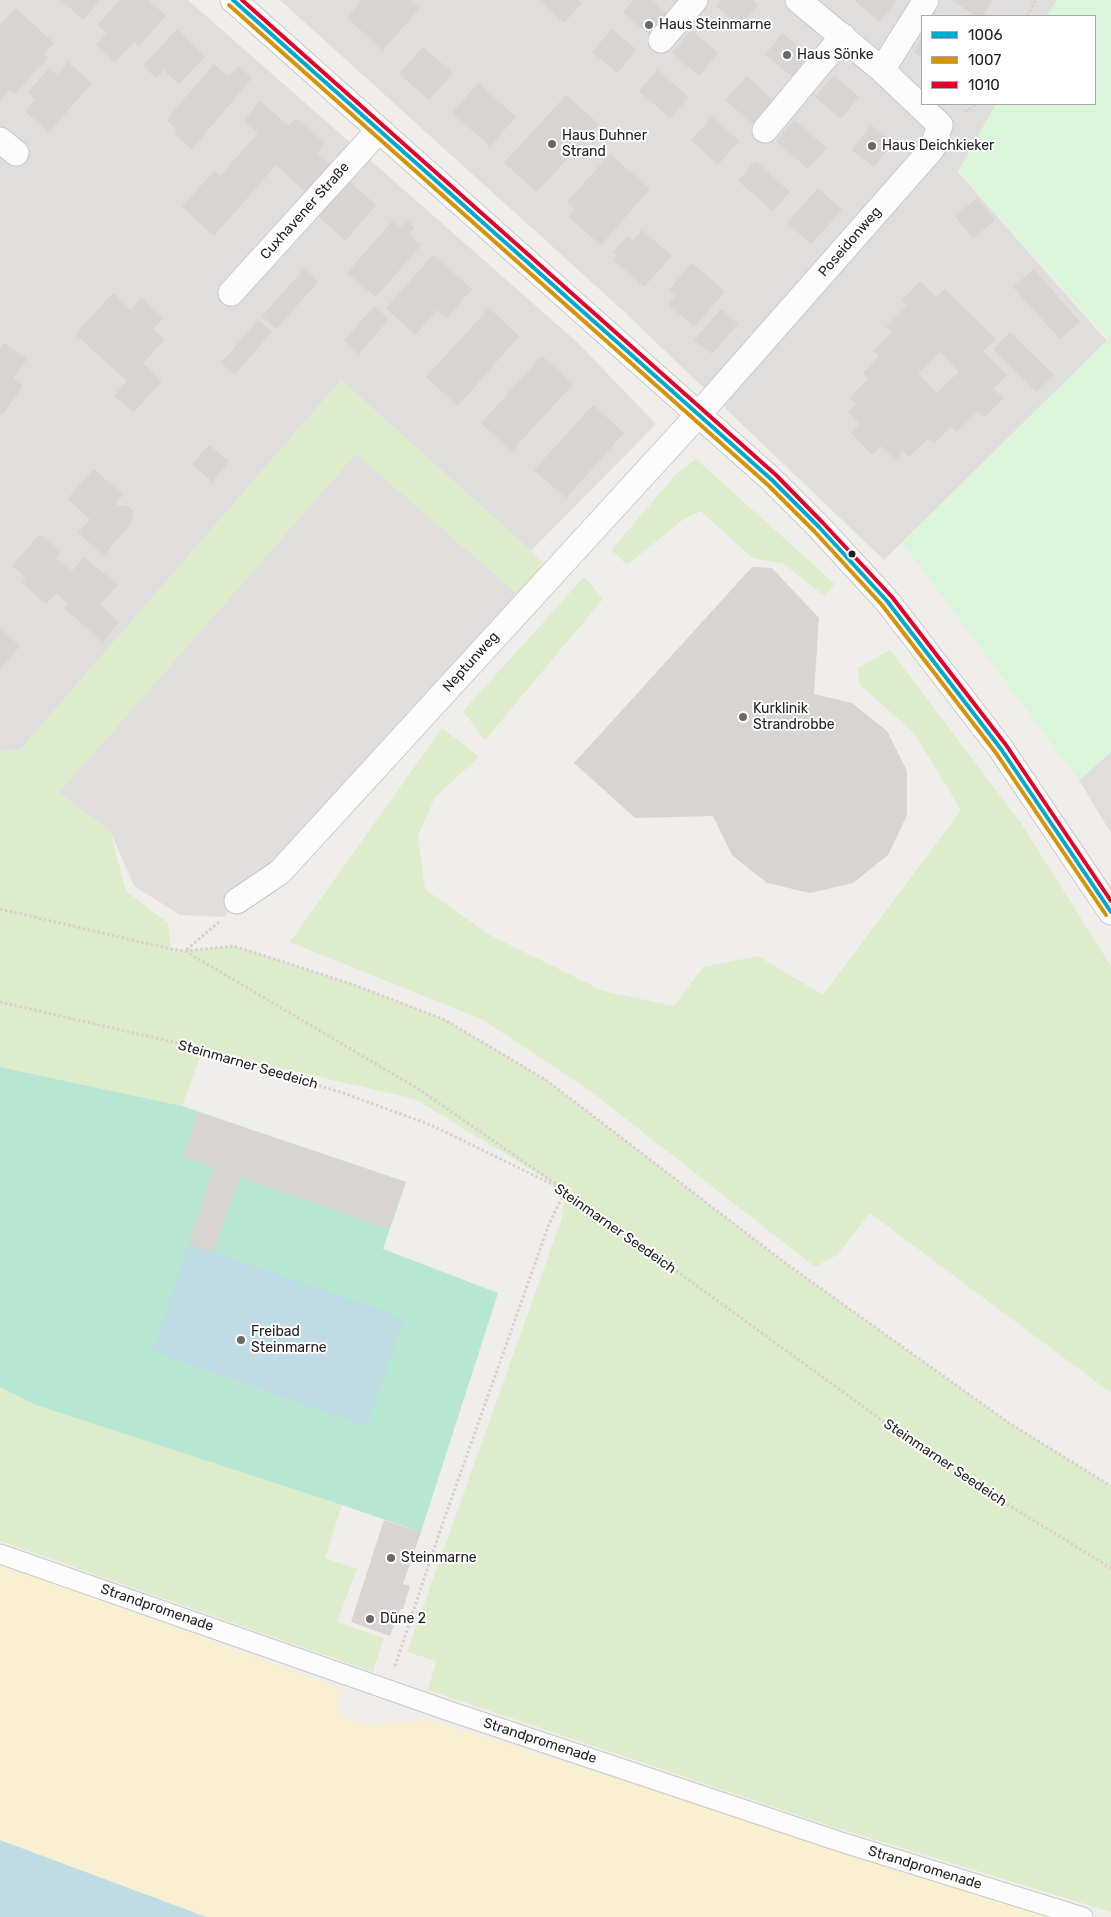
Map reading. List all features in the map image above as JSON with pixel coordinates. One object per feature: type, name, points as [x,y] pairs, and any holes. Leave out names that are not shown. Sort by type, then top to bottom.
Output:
[{"type":"street","points":[[233,0],[772,480],[819,527],[887,601],[1001,749],[1111,912]]},
{"type":"street","points":[[660,40],[695,0]]},
{"type":"street","name":"Poseidonweg","points":[[698,415],[932,149],[940,126],[882,70],[798,0]]},
{"type":"street","points":[[882,70],[926,0]]},
{"type":"street","points":[[765,130],[842,36]]},
{"type":"street","name":"Cuxhavener Straße","points":[[231,293],[380,130]]},
{"type":"street","name":"Neptunweg","points":[[237,901],[280,872],[698,415]]},
{"type":"street","name":"Strandpromenade","points":[[0,1554],[449,1711],[841,1842],[1084,1917]]},
{"type":"path","points":[[1028,15],[1036,0]]},
{"type":"path","points":[[185,951],[224,917],[237,901]]},
{"type":"path","points":[[0,909],[105,935],[185,951],[234,946],[352,984],[445,1020],[546,1080],[792,1268],[1009,1424],[1111,1486]]},
{"type":"path","points":[[185,951],[420,1090],[566,1191],[549,1224],[440,1531],[387,1688]]},
{"type":"path","name":"Steinmarner Seedeich","points":[[0,1002],[203,1049],[343,1093],[431,1125],[566,1191],[890,1426],[1018,1512],[1111,1568]]},
{"type":"shaded area","points":[[0,0],[188,0],[577,342],[656,424],[531,551],[341,380],[20,750],[0,751]]},
{"type":"shaded area","points":[[280,0],[1057,0],[1048,15],[921,15],[921,105],[995,105],[958,172],[1107,341],[884,560],[619,307]]},
{"type":"shaded area","points":[[356,454],[526,602],[237,901],[224,917],[180,915],[134,886],[110,831],[59,793]]},
{"type":"shaded area","points":[[1111,752],[1111,833],[1079,780]]},
{"type":"green space","points":[[1057,0],[1111,0],[1111,752],[1079,780],[902,542],[1108,339],[958,171],[995,105],[1096,105],[1096,15],[1048,15]]},
{"type":"green space","points":[[341,380],[554,572],[526,602],[59,793],[110,831],[126,891],[168,923],[171,948],[185,951],[234,946],[352,984],[445,1020],[546,1080],[784,1262],[1009,1423],[1111,1486],[1111,1912],[824,1824],[428,1690],[436,1661],[407,1652],[562,1218],[566,1191],[415,1099],[203,1050],[182,1106],[0,1067],[0,751],[20,750]]},
{"type":"green space","points":[[696,459],[835,584],[824,596],[784,564],[753,558],[700,511],[684,519],[627,565],[611,550],[678,472]]},
{"type":"green space","points":[[584,577],[603,599],[485,740],[463,711]]},
{"type":"green space","points":[[890,650],[1021,823],[1111,966],[1111,1393],[870,1213],[837,1255],[815,1267],[589,1090],[483,1020],[290,942],[442,728],[479,757],[435,797],[418,836],[425,889],[488,934],[603,991],[674,1006],[703,967],[758,956],[823,995],[961,810],[914,733],[859,684],[858,668]]},
{"type":"green space","name":"Freibad Steinmarne","points":[[0,1067],[182,1106],[406,1182],[383,1249],[498,1293],[421,1532],[36,1405],[0,1387]]},
{"type":"green space","points":[[0,1387],[36,1405],[342,1505],[325,1558],[357,1569],[337,1622],[384,1638],[373,1672],[0,1541]]},
{"type":"sand","points":[[0,1563],[342,1689],[337,1715],[367,1725],[430,1720],[1059,1917],[206,1917],[0,1840]]},
{"type":"water","points":[[189,1244],[404,1318],[367,1426],[152,1351]]},
{"type":"water","points":[[0,1840],[206,1917],[0,1917]]},
{"type":"building","points":[[61,0],[100,0],[83,20]]},
{"type":"building","points":[[120,0],[148,0],[166,16],[139,46],[134,42],[115,63],[96,45],[107,33],[97,25]]},
{"type":"building","points":[[362,0],[410,0],[420,8],[383,50],[347,18]]},
{"type":"building","points":[[539,0],[579,0],[582,3],[564,23]]},
{"type":"building","name":"Haus Steinmarne","points":[[634,0],[651,0],[668,15],[650,35],[623,12]]},
{"type":"building","points":[[721,0],[752,0],[758,5],[740,26],[716,6]]},
{"type":"building","points":[[854,0],[898,0],[879,22]]},
{"type":"building","points":[[952,0],[993,0],[984,15],[974,15]]},
{"type":"building","points":[[16,8],[54,43],[44,54],[48,58],[14,94],[10,90],[0,101],[0,25]]},
{"type":"building","points":[[177,29],[205,57],[179,84],[164,70],[156,78],[143,66]]},
{"type":"building","points":[[612,29],[637,50],[617,73],[592,52]]},
{"type":"building","points":[[691,30],[718,53],[699,76],[672,53]]},
{"type":"building","name":"Haus Sönke","points":[[782,33],[810,56],[793,77],[765,55]]},
{"type":"building","points":[[921,42],[921,57],[914,52]]},
{"type":"building","points":[[423,47],[453,73],[429,100],[399,74]]},
{"type":"building","points":[[68,62],[92,83],[49,132],[25,111],[35,99],[28,92],[49,68],[57,75]]},
{"type":"building","points":[[214,64],[229,77],[238,66],[252,78],[192,149],[174,134],[178,130],[166,120]]},
{"type":"building","points":[[657,70],[689,97],[670,118],[639,91]]},
{"type":"building","points":[[834,75],[859,97],[841,119],[815,97]]},
{"type":"building","points":[[747,76],[774,101],[753,124],[725,100]]},
{"type":"building","points":[[478,83],[516,117],[490,146],[452,113]]},
{"type":"building","name":"Haus Duhner Strand","points":[[566,95],[599,124],[537,192],[504,163]]},
{"type":"building","points":[[260,101],[289,126],[296,118],[325,143],[317,153],[335,168],[310,196],[276,165],[214,236],[182,207],[214,171],[220,176],[258,133],[244,120]]},
{"type":"building","points":[[712,117],[739,141],[718,165],[691,140]]},
{"type":"building","points":[[794,120],[827,148],[808,169],[776,141]]},
{"type":"building","name":"Haus Deichkieker","points":[[871,125],[893,143],[874,167],[851,150]]},
{"type":"building","points":[[610,154],[650,189],[601,245],[568,217],[575,209],[567,202]]},
{"type":"building","points":[[755,161],[790,192],[773,211],[738,181]]},
{"type":"building","points":[[347,179],[376,205],[345,241],[316,214]]},
{"type":"building","points":[[818,188],[842,210],[811,244],[787,223]]},
{"type":"building","points":[[977,198],[995,220],[973,238],[955,216]]},
{"type":"building","points":[[393,220],[400,227],[407,220],[415,228],[409,234],[421,245],[376,297],[347,273]]},
{"type":"building","points":[[642,230],[672,256],[644,287],[614,260],[617,256],[613,252],[627,236],[633,241]]},
{"type":"building","points":[[433,255],[472,289],[447,318],[437,310],[415,335],[386,308]]},
{"type":"building","points":[[692,263],[725,291],[694,327],[668,304],[676,295],[669,290]]},
{"type":"building","points":[[304,269],[318,282],[276,329],[262,316]]},
{"type":"building","points":[[1034,269],[1080,322],[1060,339],[1013,287]]},
{"type":"building","points":[[920,281],[936,297],[945,289],[996,339],[983,351],[1007,375],[993,389],[1004,398],[984,418],[978,411],[957,432],[951,427],[934,444],[929,438],[909,457],[903,451],[895,460],[881,446],[872,455],[851,433],[860,424],[848,412],[856,404],[849,398],[868,379],[863,373],[879,356],[873,351],[892,332],[886,327],[907,306],[902,300]],"holes":[[[940,352],[959,372],[937,393],[918,373]]]},
{"type":"building","points":[[113,293],[131,310],[141,298],[163,318],[153,329],[165,339],[143,363],[162,381],[134,412],[114,396],[127,381],[75,334]]},
{"type":"building","points":[[374,306],[389,319],[359,354],[344,341]]},
{"type":"building","points":[[489,308],[519,336],[458,406],[426,377]]},
{"type":"building","points":[[721,309],[738,324],[712,354],[694,340]]},
{"type":"building","points":[[258,320],[272,331],[235,375],[221,363]]},
{"type":"building","points":[[1010,332],[1054,375],[1037,392],[993,349]]},
{"type":"building","points":[[4,343],[27,359],[13,378],[23,386],[2,415],[0,413],[0,349]]},
{"type":"building","points":[[542,356],[573,384],[512,451],[481,423]]},
{"type":"building","points":[[593,405],[624,433],[566,498],[534,470]]},
{"type":"building","points":[[209,445],[229,461],[212,482],[192,464]]},
{"type":"building","points":[[94,469],[123,495],[116,503],[118,506],[127,506],[133,511],[133,518],[129,526],[104,555],[78,533],[90,519],[67,499]]},
{"type":"building","points":[[40,534],[61,552],[56,558],[72,571],[84,557],[118,585],[100,605],[119,622],[103,642],[64,608],[68,604],[56,593],[46,604],[22,583],[26,578],[12,566]]},
{"type":"building","name":"Kurklinik Strandrobbe","points":[[752,567],[772,568],[819,618],[814,694],[852,703],[887,731],[907,771],[907,815],[888,855],[853,883],[810,893],[767,883],[732,855],[713,816],[635,818],[574,763]]},
{"type":"building","points":[[0,629],[20,646],[0,669]]},
{"type":"building","points":[[198,1112],[406,1182],[389,1229],[240,1177],[213,1252],[189,1244],[214,1168],[183,1156]]},
{"type":"building","name":"Steinmarne","points":[[384,1520],[421,1532],[403,1584],[410,1586],[403,1609],[400,1609],[390,1636],[351,1622]]},
{"type":"transit line","name":"1006","points":[[233,0],[772,480],[819,527],[887,601],[1001,749],[1111,912]]},
{"type":"transit line","name":"1010","points":[[242,0],[776,475],[823,523],[892,597],[1006,745],[1111,901]]},
{"type":"transit line","name":"1007","points":[[229,5],[768,485],[814,531],[882,605],[996,753],[1106,915]]},
{"type":"place","name":"Haus Steinmarne","points":[[649,25]]},
{"type":"place","name":"Haus Sönke","points":[[787,55]]},
{"type":"place","name":"Haus Duhner Strand","points":[[552,144]]},
{"type":"place","name":"Haus Deichkieker","points":[[872,146]]},
{"type":"place","name":"Kurklinik Strandrobbe","points":[[743,717]]},
{"type":"place","name":"Freibad Steinmarne","points":[[241,1340]]},
{"type":"place","name":"Steinmarne","points":[[391,1558]]},
{"type":"place","name":"Düne 2","points":[[370,1619]]}]
